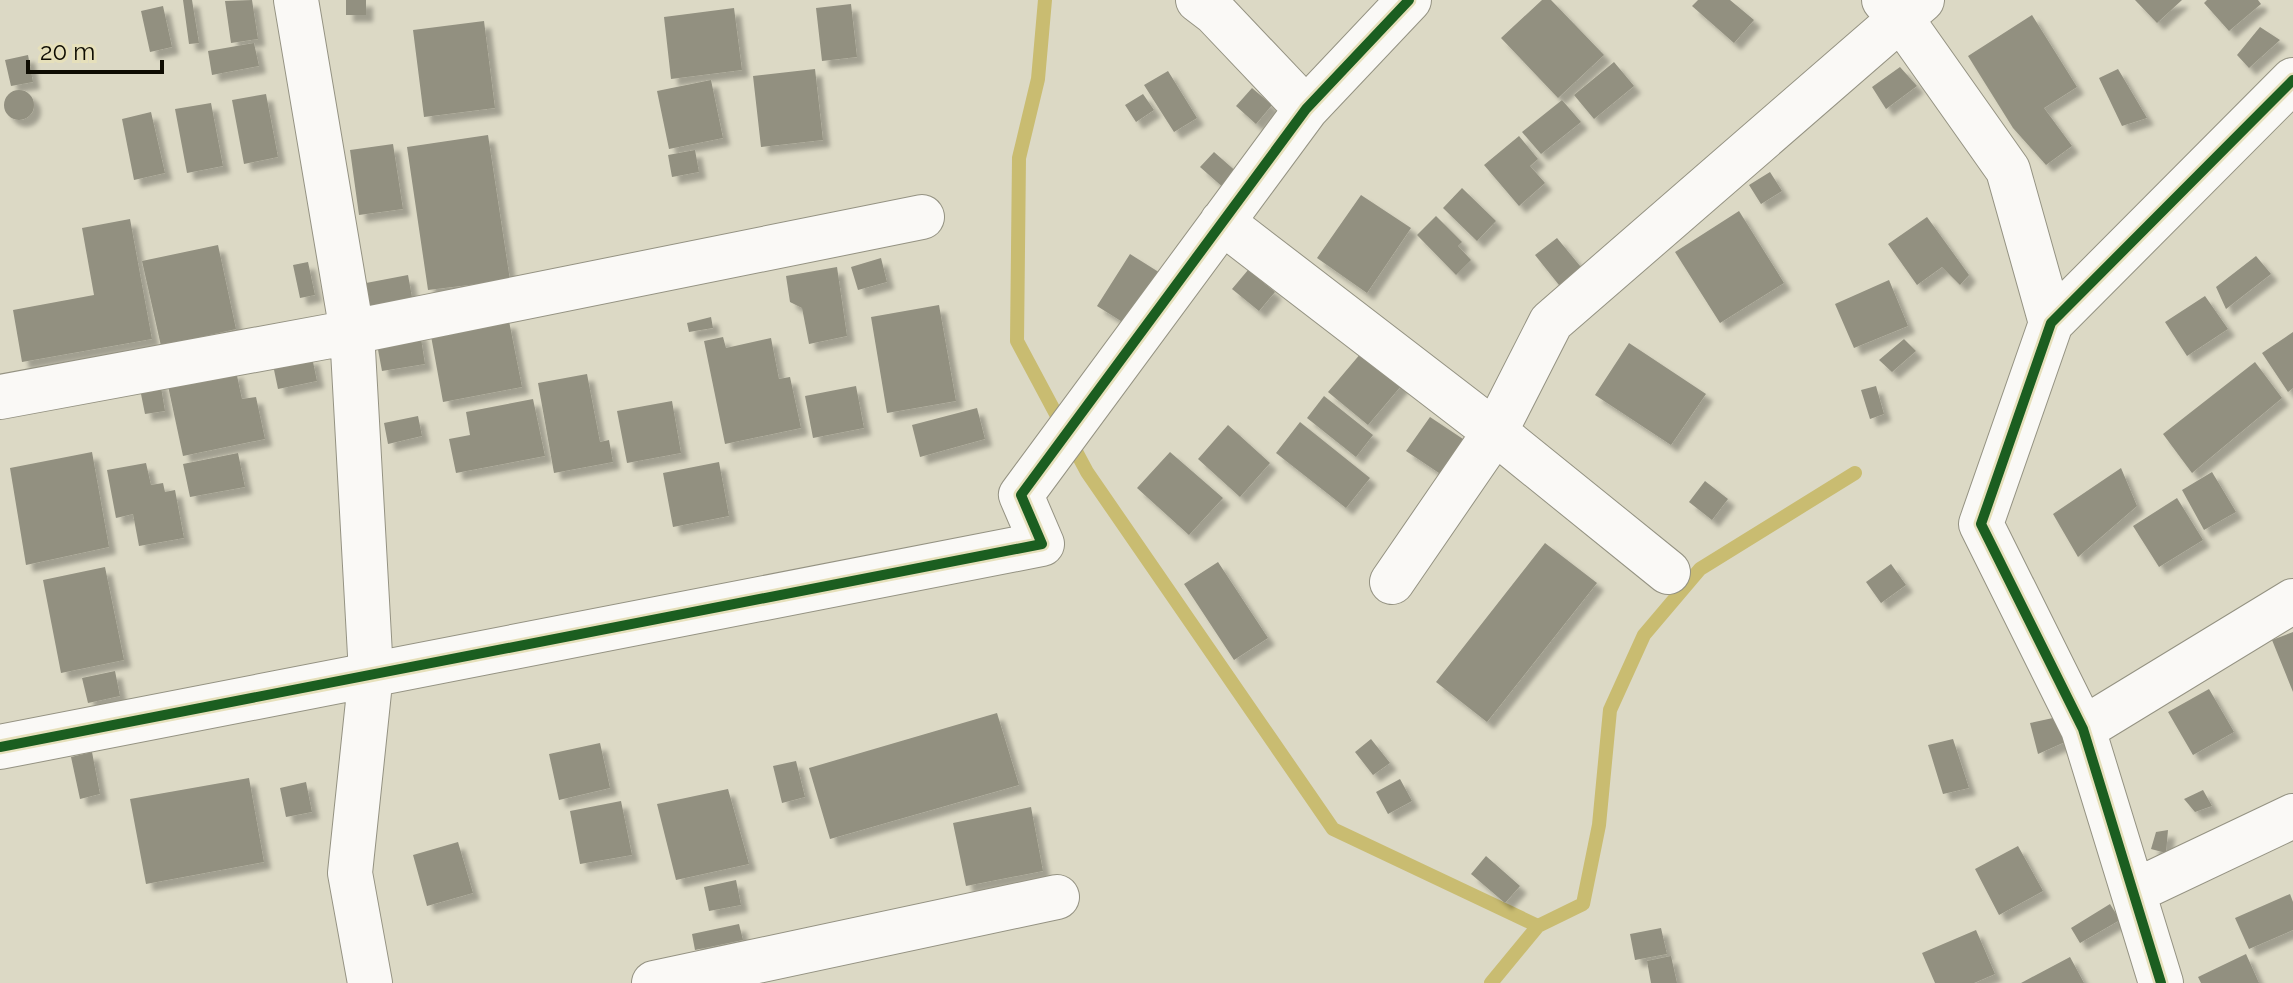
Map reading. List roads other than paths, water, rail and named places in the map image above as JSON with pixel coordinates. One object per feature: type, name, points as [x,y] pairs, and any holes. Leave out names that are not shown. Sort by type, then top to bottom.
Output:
[{"type":"street","points":[[296,0],[352,332],[371,673],[350,873],[370,983]]},
{"type":"street","points":[[1198,0],[1215,13],[1306,109]]},
{"type":"street","points":[[0,747],[1042,544],[1021,495],[1306,109],[1409,0]]},
{"type":"street","points":[[1392,582],[1495,432],[1551,322],[1902,7],[2008,170],[2051,323]]},
{"type":"street","points":[[2161,983],[2083,729],[1981,524],[2051,323],[2293,80]]},
{"type":"street","points":[[0,397],[352,332],[922,217]]},
{"type":"street","points":[[1222,222],[1495,432],[1668,572]]},
{"type":"street","points":[[2083,729],[2293,601]]},
{"type":"street","points":[[2135,891],[2293,816]]},
{"type":"street","points":[[654,983],[1057,897]]},
{"type":"waterway","points":[[1045,0],[1038,79],[1019,158],[1017,341],[1087,472],[1333,829],[1538,926]]},
{"type":"waterway","points":[[1491,983],[1538,926],[1583,904],[1599,825],[1610,710],[1644,635],[1700,569],[1855,473]]}]
